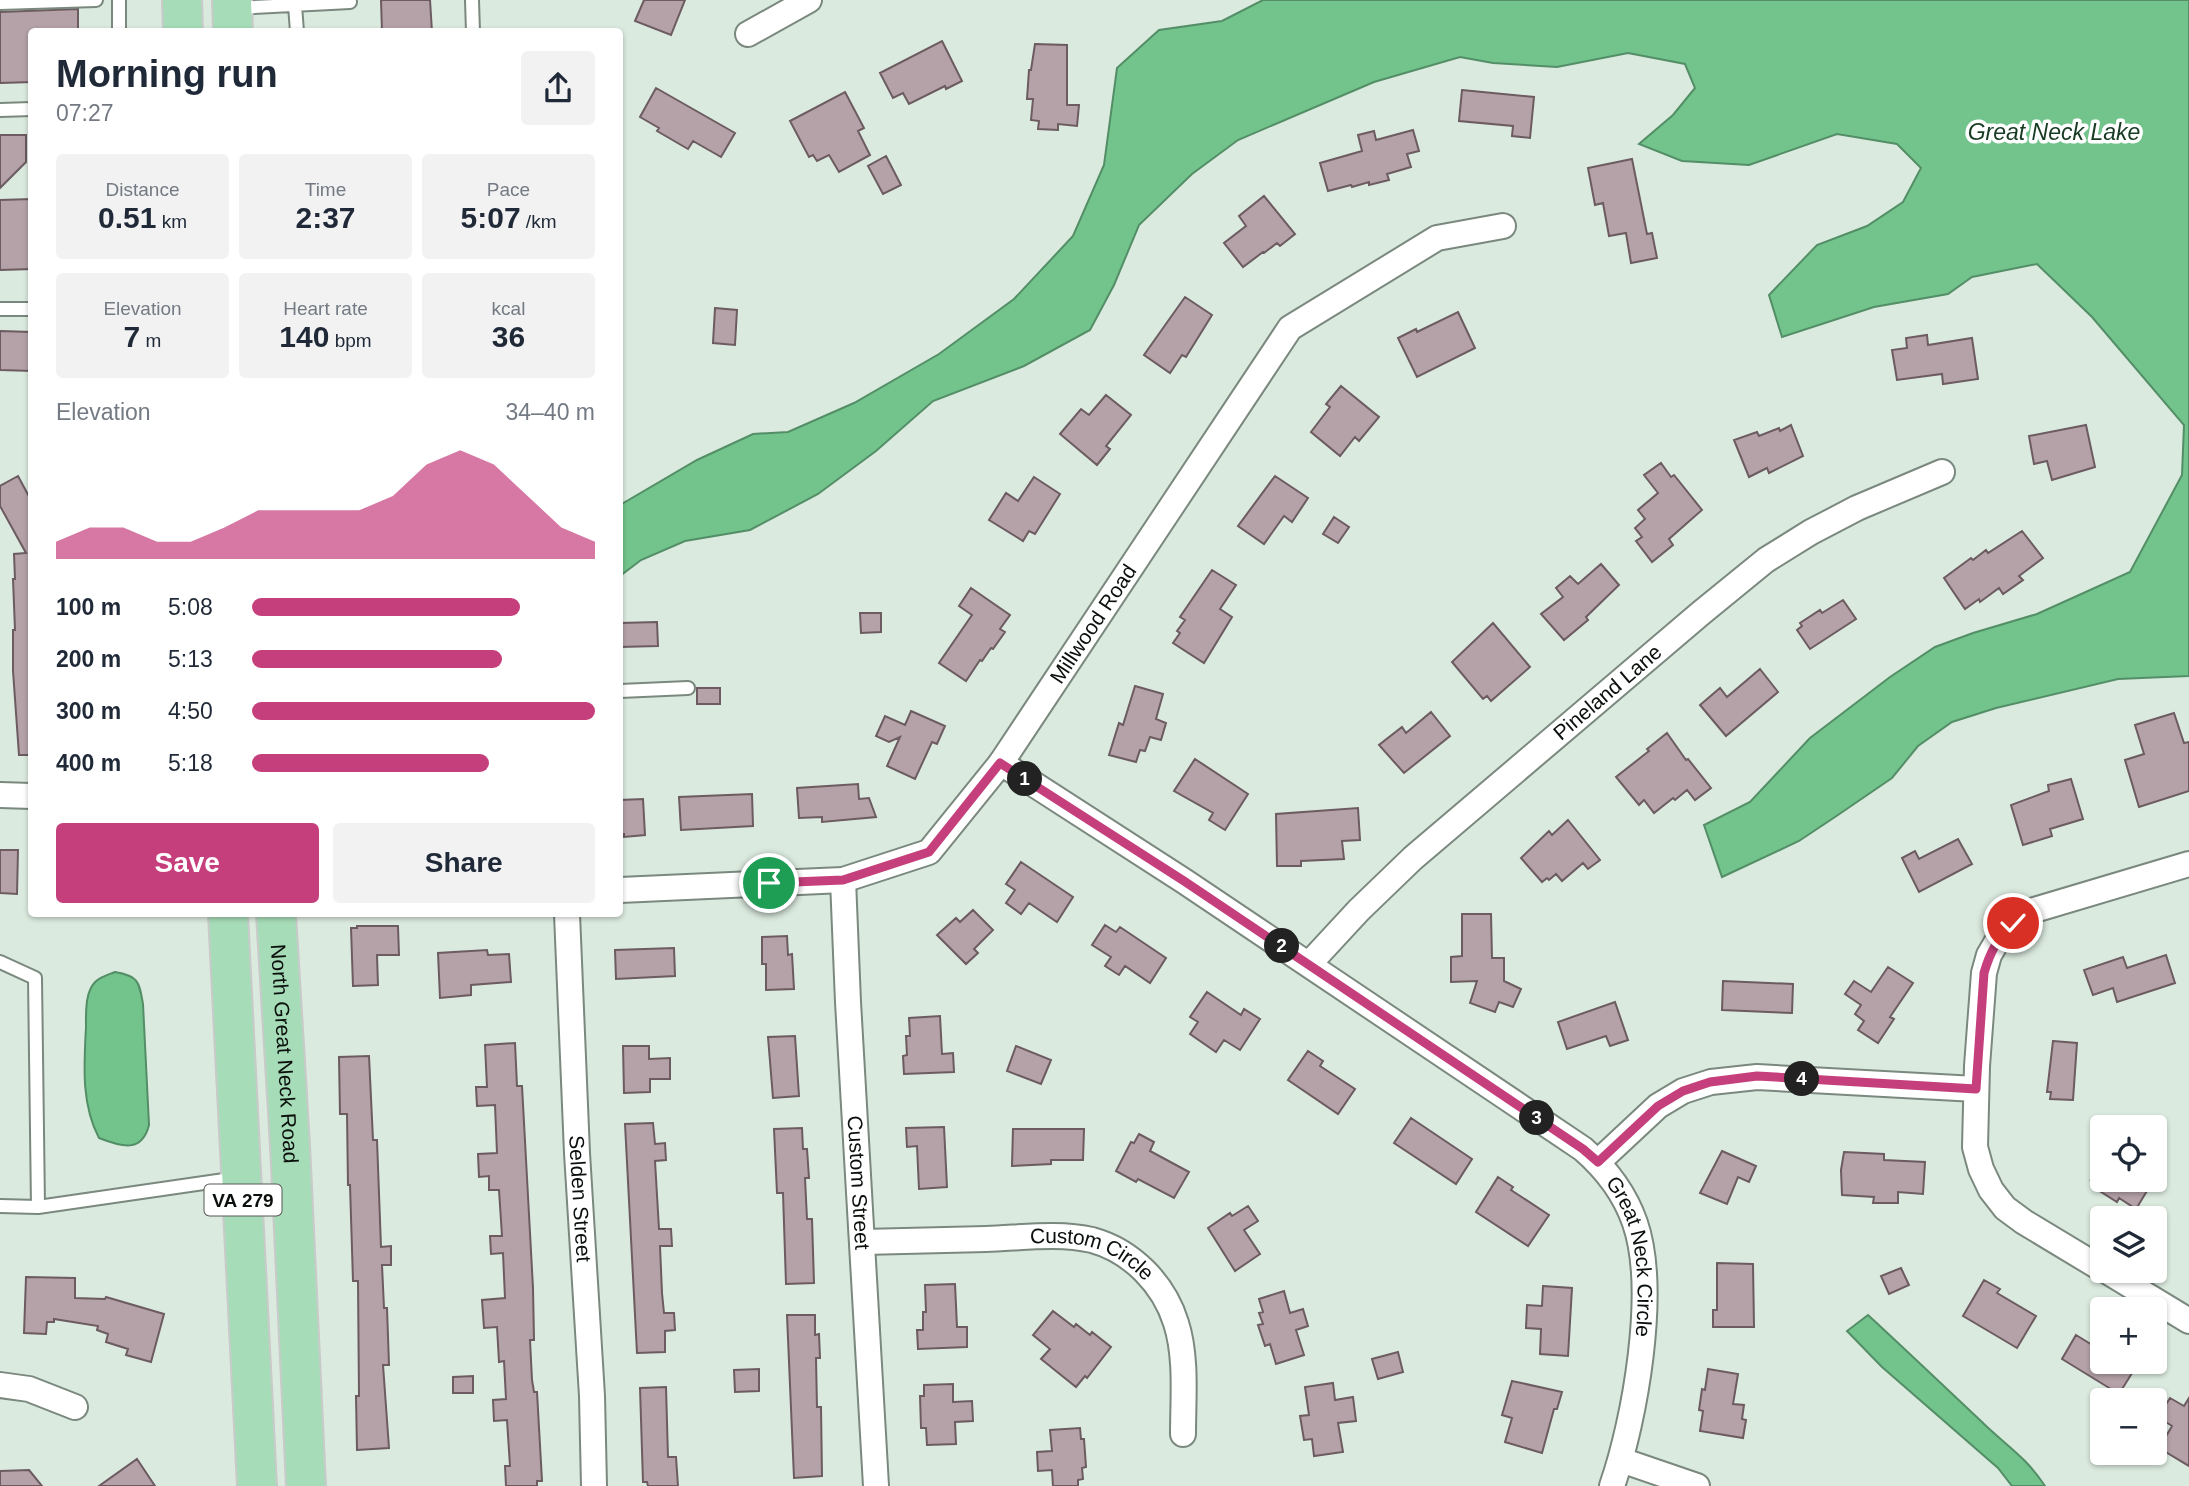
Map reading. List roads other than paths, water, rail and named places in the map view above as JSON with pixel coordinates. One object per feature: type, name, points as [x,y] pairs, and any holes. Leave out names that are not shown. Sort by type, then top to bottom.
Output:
[{"type":"main road","points":[[182,0],[183,28]]},
{"type":"main road","name":"VA 279","points":[[228,917],[257,1486]]},
{"type":"main road","name":"North Great Neck Road","points":[[276,917],[306,1486]]},
{"type":"street","points":[[748,34],[809,0]]},
{"type":"street","name":"Millwood Road","points":[[623,890],[843,880],[929,852],[1000,763],[1290,328],[1437,238],[1503,226]]},
{"type":"street","name":"Pineland Lane","points":[[1309,964],[1359,910],[1413,858],[1766,560],[1857,508],[1942,472]]},
{"type":"street","name":"Great Neck Circle","points":[[1000,763],[1309,964],[1583,1149],[1598,1162],[1617,1185],[1630,1209],[1643,1262],[1644,1300],[1633,1408],[1612,1486]]},
{"type":"street","points":[[0,794],[28,796]]},
{"type":"street","points":[[2090,1262],[2006,1208],[1991,1190],[1981,1169],[1975,1147],[1984,973],[1989,955],[1999,937],[2031,911],[2189,864]]},
{"type":"street","name":"Custom Street","points":[[843,880],[876,1486]]},
{"type":"street","name":"Selden Street","points":[[567,917],[577,1153],[592,1396],[594,1486]]},
{"type":"street","points":[[1598,1162],[1658,1106],[1683,1091],[1710,1082],[1757,1076],[1976,1089]]},
{"type":"street","name":"Custom Circle","points":[[863,1242],[1056,1237],[1091,1240],[1114,1248],[1152,1278],[1166,1298],[1176,1323],[1182,1350],[1183,1434]]},
{"type":"street","points":[[2125,1283],[2189,1321]]},
{"type":"street","points":[[0,1385],[29,1389],[75,1406]]},
{"type":"street","points":[[1621,1460],[1697,1486]]},
{"type":"lane","points":[[3,2],[96,0]]},
{"type":"lane","points":[[119,0],[119,28]]},
{"type":"lane","points":[[472,0],[473,28]]},
{"type":"lane","points":[[232,13],[295,5],[350,2]]},
{"type":"lane","points":[[295,5],[297,28]]},
{"type":"lane","points":[[0,110],[28,109]]},
{"type":"lane","points":[[0,309],[28,309]]},
{"type":"lane","points":[[623,691],[688,688]]},
{"type":"lane","points":[[0,962],[35,978],[38,1207]]},
{"type":"lane","points":[[0,1206],[38,1207],[242,1177]]},
{"type":"water","name":"Great Neck Lake","points":[[1263,0],[2189,0],[2189,676],[2118,679],[1996,708],[1952,722],[1918,746],[1892,778],[1835,817],[1799,841],[1722,877],[1704,825],[1750,802],[1810,738],[1890,677],[1935,647],[2037,614],[2130,572],[2182,475],[2184,425],[2092,317],[2037,264],[1972,277],[1948,294],[1874,307],[1782,337],[1769,295],[1817,245],[1867,226],[1903,202],[1921,168],[1897,144],[1837,134],[1749,165],[1682,161],[1639,144],[1673,115],[1695,88],[1685,64],[1628,53],[1557,67],[1493,63],[1460,57],[1374,82],[1238,140],[1192,174],[1139,225],[1114,285],[1090,330],[1024,366],[933,401],[876,451],[818,494],[750,530],[685,541],[641,560],[623,574],[623,503],[697,460],[753,434],[788,432],[854,403],[939,354],[1014,299],[1073,236],[1104,165],[1117,68],[1159,30],[1222,21]]},
{"type":"water","points":[[115,972],[136,981],[143,1004],[149,1125],[141,1140],[130,1145],[116,1144],[99,1138],[86,1098],[88,994],[97,980]]},
{"type":"water","points":[[1868,1315],[2024,1460],[2045,1486],[2012,1486],[1998,1468],[1882,1367],[1847,1331]]}]
